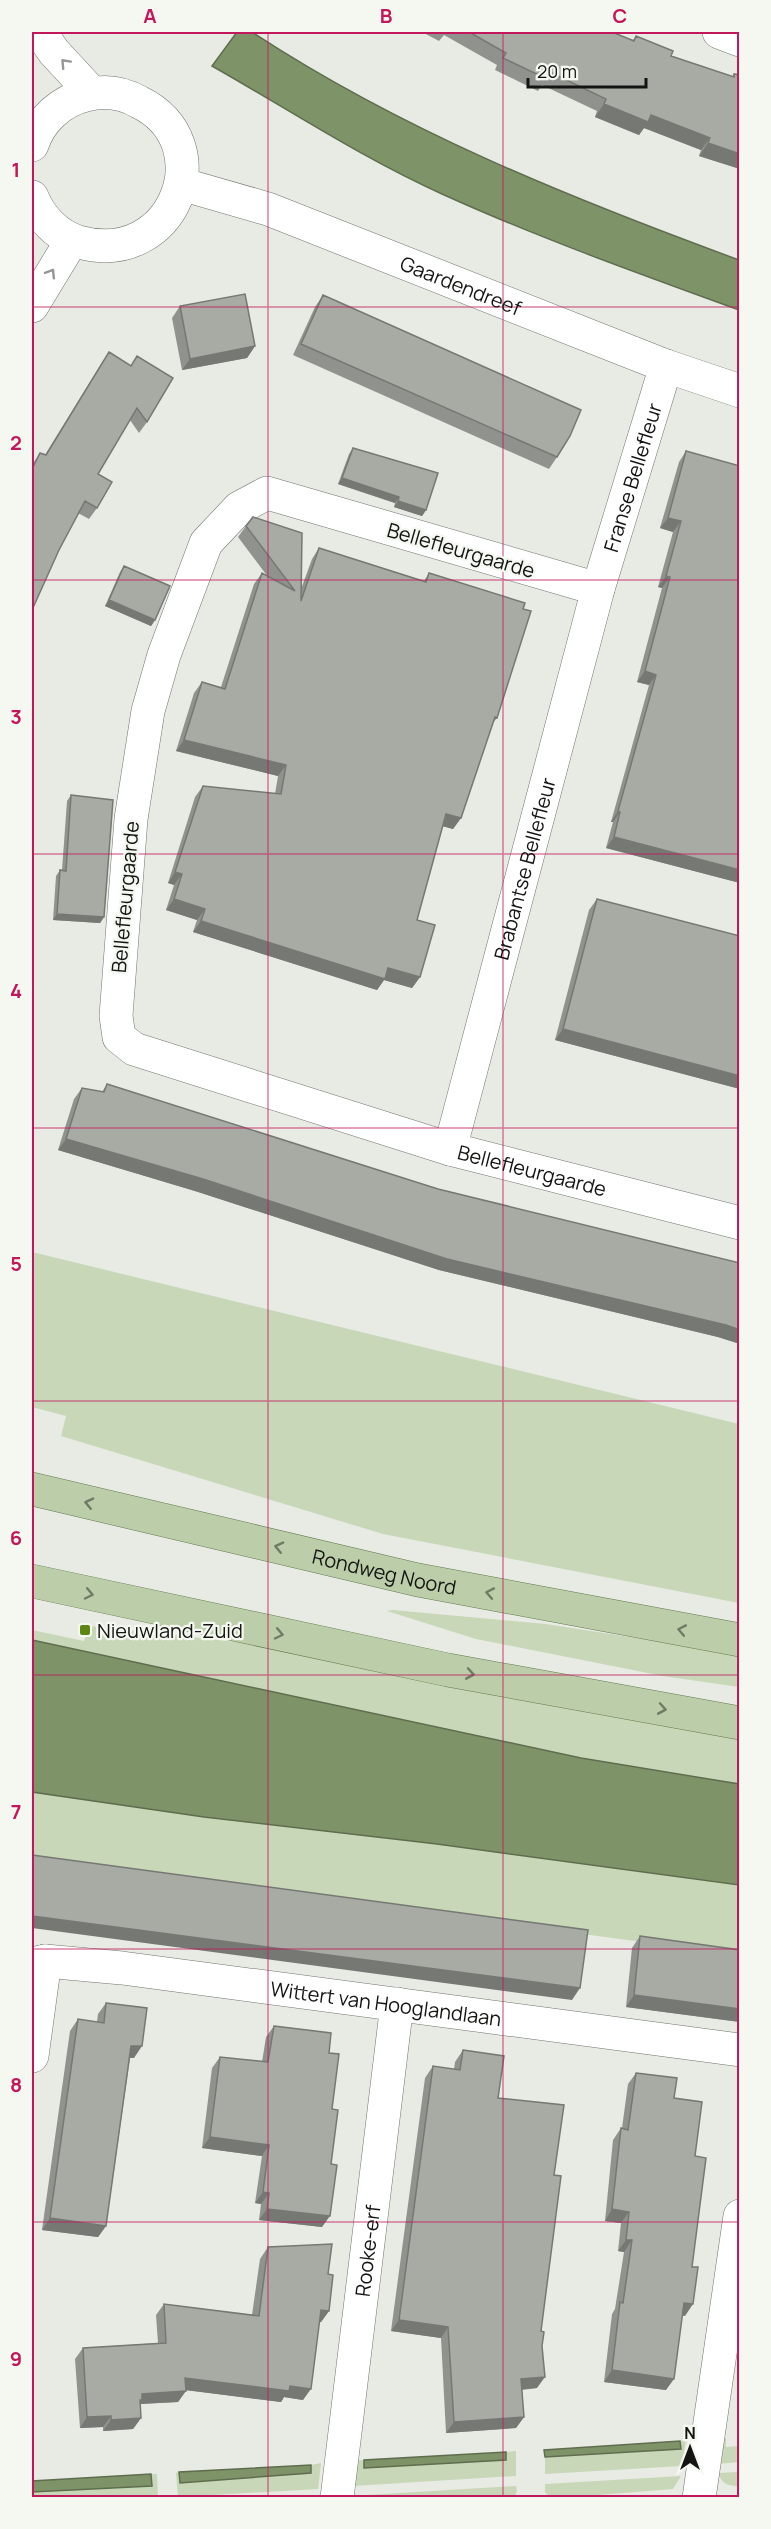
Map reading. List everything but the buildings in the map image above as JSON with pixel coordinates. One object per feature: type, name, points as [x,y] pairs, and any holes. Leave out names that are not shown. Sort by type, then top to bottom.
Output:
[{"type":"main road","name":"Rondweg Noord","points":[[32,1489],[418,1580],[740,1640]]},
{"type":"main road","points":[[32,1581],[448,1670],[740,1723]]},
{"type":"street","points":[[40,32],[54,52],[92,93]]},
{"type":"street","points":[[719,32],[740,40]]},
{"type":"street","points":[[34,209],[50,225],[72,240],[95,247],[121,246],[134,242],[159,225],[169,213],[181,184],[182,163],[179,147],[163,119],[151,108],[128,96],[92,93],[66,102],[35,122]]},
{"type":"street","name":"Gaardendreef","points":[[181,184],[268,209],[666,366],[740,391]]},
{"type":"street","points":[[32,306],[72,240]]},
{"type":"street","name":"Franse Bellefleur","points":[[598,589],[666,366]]},
{"type":"street","name":"Bellefleurgaarde","points":[[598,589],[267,493],[238,508],[206,543],[164,655],[148,711],[131,819],[116,1016],[119,1037],[134,1049],[450,1149],[740,1223]]},
{"type":"street","name":"Brabantse Bellefleur","points":[[450,1149],[598,589]]},
{"type":"street","points":[[32,2056],[38,1963]]},
{"type":"street","name":"Wittert van Hooglandlaan","points":[[38,1963],[122,1968],[740,2050]]},
{"type":"street","name":"Rooke-erf","points":[[337,2498],[398,2004]]},
{"type":"street","points":[[699,2498],[740,2216]]},
{"type":"shaded area","points":[[237,32],[252,32],[309,68],[368,101],[489,160],[550,187],[739,260],[739,310],[515,226],[412,180],[354,149],[212,66]]},
{"type":"shaded area","points":[[32,1252],[739,1424],[739,1603],[383,1534],[61,1436],[66,1416],[32,1407]]},
{"type":"shaded area","points":[[387,1611],[546,1624],[739,1654],[739,1687],[663,1676],[476,1639]]},
{"type":"shaded area","points":[[90,1626],[247,1643],[568,1709],[739,1738],[739,1784],[581,1758],[32,1640],[32,1630],[84,1641]]},
{"type":"shaded area","points":[[32,1640],[581,1758],[739,1784],[739,1885],[437,1844],[204,1817],[32,1792]]},
{"type":"shaded area","points":[[32,1792],[204,1817],[437,1844],[739,1885],[739,1955],[32,1860]]},
{"type":"shaded area","points":[[722,2438],[726,2438],[726,2447],[739,2446],[739,2462],[718,2464]]},
{"type":"shaded area","points":[[686,2440],[682,2466],[545,2474],[545,2457],[680,2449],[680,2441]]},
{"type":"shaded area","points":[[680,2441],[681,2449],[545,2457],[544,2450]]},
{"type":"shaded area","points":[[516,2451],[516,2476],[353,2486],[356,2461],[364,2460],[364,2468],[506,2460],[506,2452]]},
{"type":"shaded area","points":[[506,2452],[506,2460],[364,2468],[364,2460]]},
{"type":"shaded area","points":[[321,2463],[318,2489],[178,2497],[176,2473],[179,2472],[180,2483],[310,2473],[311,2465]]},
{"type":"shaded area","points":[[311,2465],[311,2473],[180,2483],[179,2472]]},
{"type":"shaded area","points":[[739,2472],[739,2486],[726,2484],[718,2473]]},
{"type":"shaded area","points":[[151,2474],[157,2474],[158,2497],[32,2498],[32,2492],[151,2486]]},
{"type":"shaded area","points":[[151,2474],[152,2486],[32,2492],[32,2481]]},
{"type":"shaded area","points":[[681,2476],[673,2489],[561,2498],[550,2497],[545,2492],[545,2484]]},
{"type":"shaded area","points":[[516,2486],[517,2492],[513,2498],[351,2496]]},
{"type":"place","name":"Nieuwland-Zuid","points":[[85,1630]]}]
